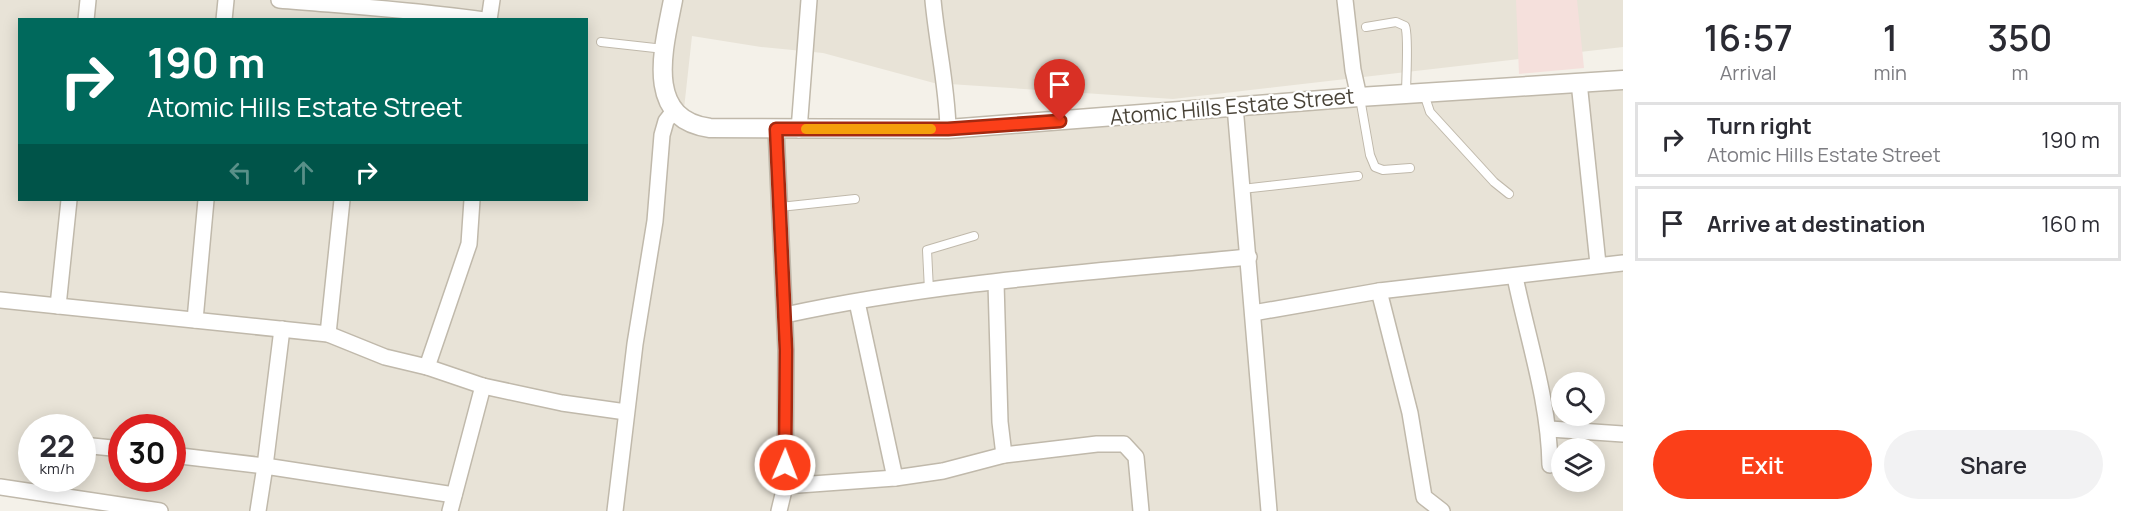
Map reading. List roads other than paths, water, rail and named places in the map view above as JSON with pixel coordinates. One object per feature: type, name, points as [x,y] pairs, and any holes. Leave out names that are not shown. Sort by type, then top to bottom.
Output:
[{"type":"street","points":[[86,18],[88,0]]},
{"type":"street","points":[[224,18],[226,0]]},
{"type":"street","points":[[279,0],[357,14],[411,10],[469,18]]},
{"type":"street","points":[[489,18],[492,0]]},
{"type":"street","points":[[615,511],[626,412],[655,221],[662,135],[673,112],[664,94],[666,49],[673,0]]},
{"type":"street","points":[[799,129],[809,0]]},
{"type":"street","points":[[933,0],[946,89],[948,129]]},
{"type":"street","points":[[1345,0],[1353,70],[1359,96]]},
{"type":"street","name":"Atomic Hills Estate Street","points":[[673,112],[696,126],[776,129],[948,129],[1359,96],[1623,80]]},
{"type":"street","points":[[1579,82],[1598,264]]},
{"type":"street","points":[[1235,106],[1269,511]]},
{"type":"street","points":[[776,129],[785,315],[784,486],[780,511]]},
{"type":"street","points":[[58,306],[69,201]]},
{"type":"street","points":[[195,320],[206,201]]},
{"type":"street","points":[[328,334],[342,201]]},
{"type":"street","points":[[427,367],[470,244],[472,201]]},
{"type":"street","points":[[785,315],[996,282],[1249,257]]},
{"type":"street","points":[[1253,313],[1378,291],[1515,277],[1623,262]]},
{"type":"street","points":[[1515,277],[1550,429],[1550,465]]},
{"type":"street","points":[[996,282],[1000,422],[1004,455]]},
{"type":"street","points":[[1378,291],[1408,403],[1424,497],[1443,511]]},
{"type":"street","points":[[0,300],[328,334],[385,357],[427,367],[483,386],[562,403],[626,412]]},
{"type":"street","points":[[857,302],[894,478]]},
{"type":"street","points":[[258,511],[282,329]]},
{"type":"street","points":[[450,511],[483,386]]},
{"type":"street","points":[[1550,429],[1623,434]]},
{"type":"street","points":[[784,486],[894,478],[943,471],[1004,455],[1124,444],[1136,457],[1141,511]]},
{"type":"street","points":[[186,457],[265,466],[454,495]]},
{"type":"street","points":[[0,487],[160,511]]},
{"type":"lane","points":[[1366,27],[1396,22],[1405,26],[1408,35],[1405,61],[1415,93],[1494,182],[1509,194]]},
{"type":"lane","points":[[601,42],[666,49]]},
{"type":"lane","points":[[1359,96],[1375,167],[1383,170],[1410,168]]},
{"type":"lane","points":[[1242,189],[1358,176]]},
{"type":"lane","points":[[780,207],[855,200]]},
{"type":"lane","points":[[929,292],[927,250],[974,236]]}]
